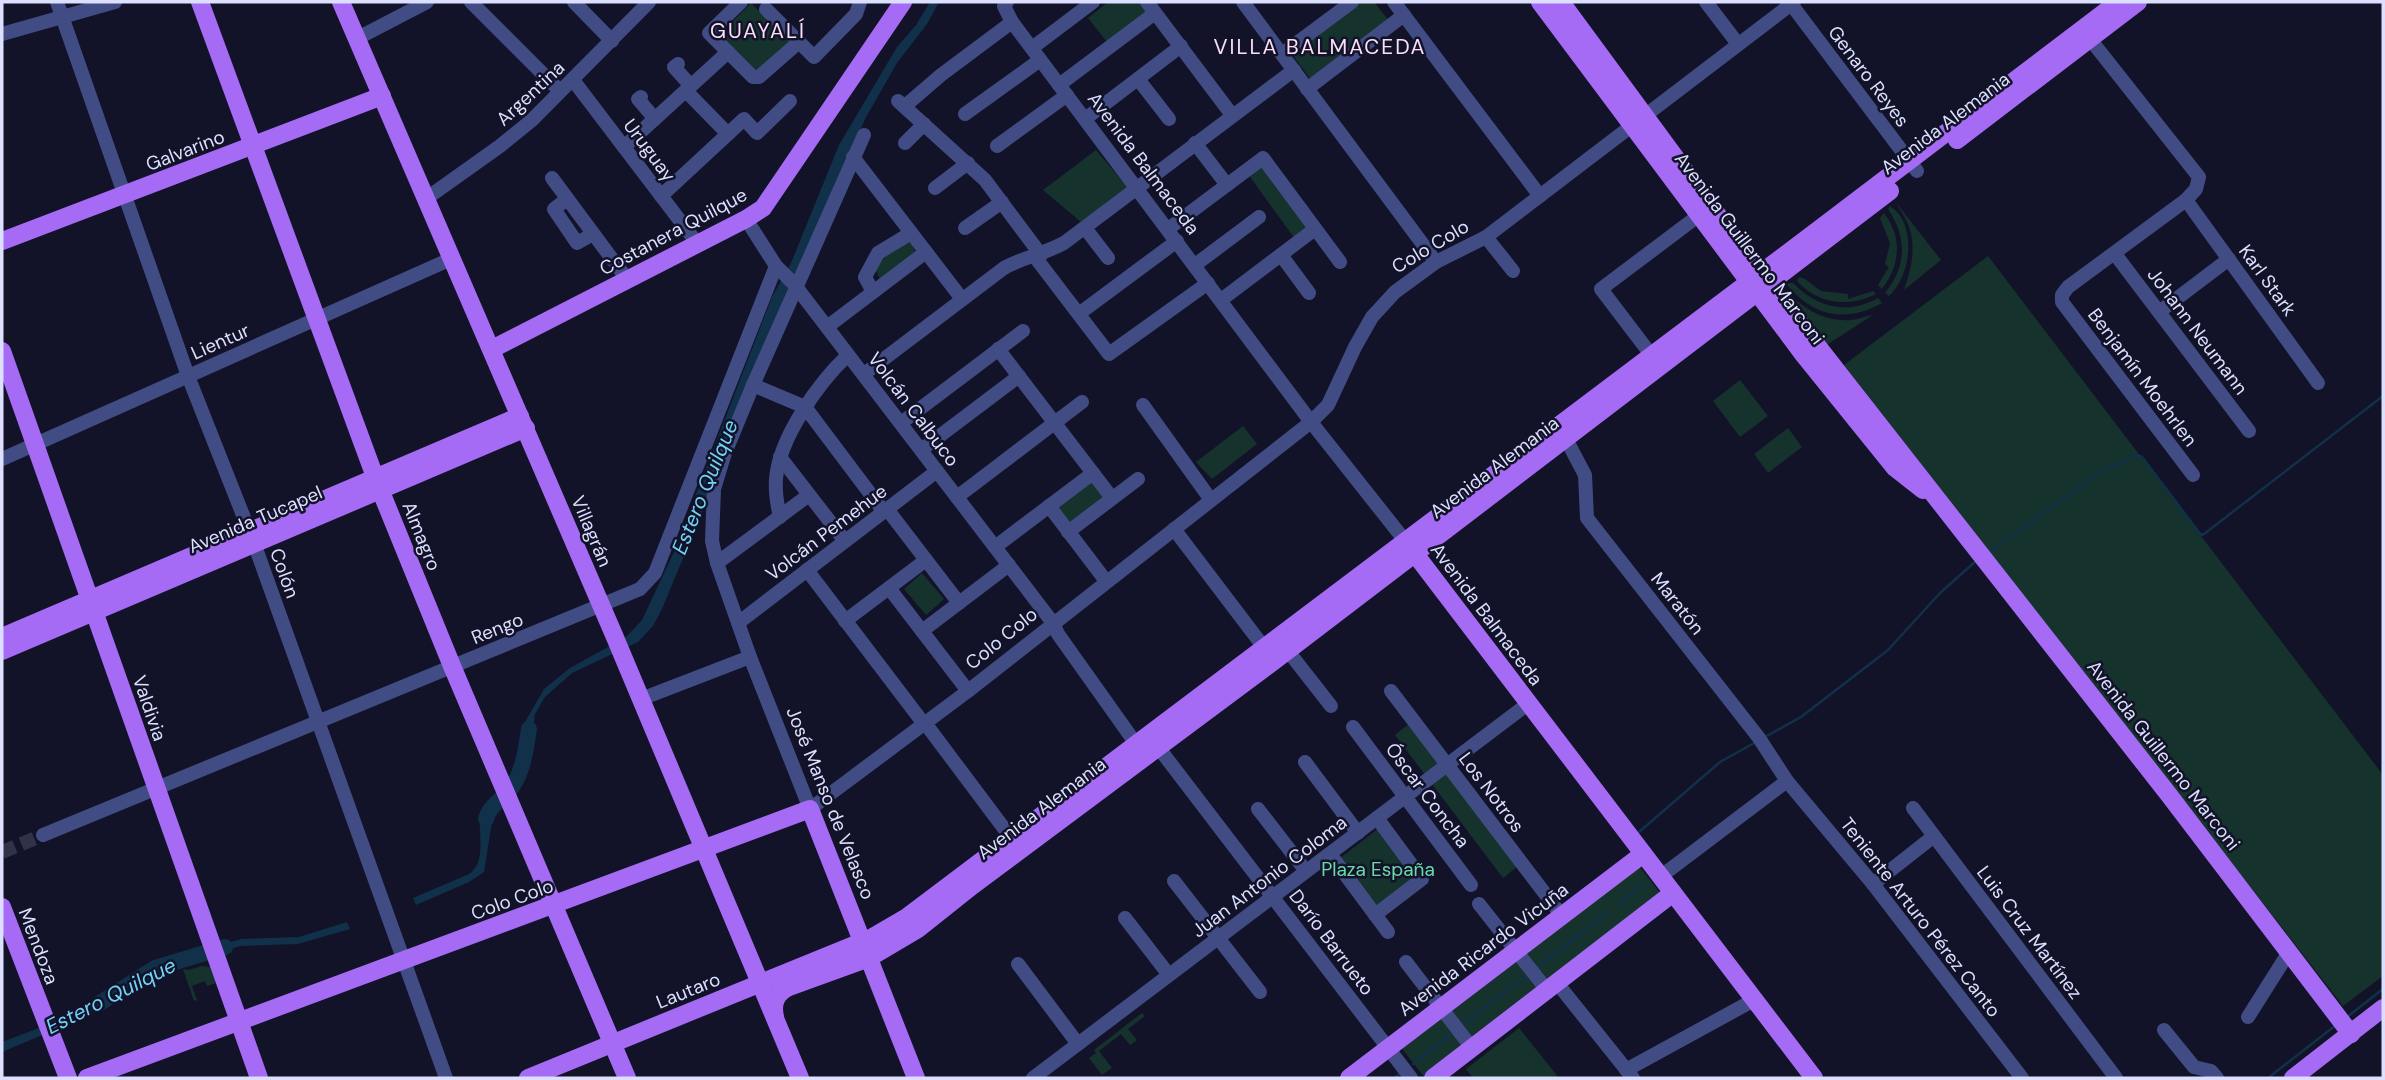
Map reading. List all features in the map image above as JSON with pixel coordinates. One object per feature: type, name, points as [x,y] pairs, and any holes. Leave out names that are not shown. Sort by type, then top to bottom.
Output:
[{"type":"main road","name":"Almagro","points":[[200,2],[378,483],[452,666],[627,1078]]},
{"type":"main road","name":"Villagrán","points":[[341,2],[623,655],[800,1078]]},
{"type":"main road","name":"Costanera Quilque","points":[[492,349],[763,208],[904,2]]},
{"type":"main road","name":"Avenida Guillermo Marconi","points":[[1540,2],[1638,120],[1809,349],[1855,406],[1943,504],[2345,1026]]},
{"type":"main road","name":"Avenida Guillermo Marconi","points":[[1561,2],[1698,216],[1758,284]]},
{"type":"main road","name":"Avenida Alemania","points":[[1411,548],[1566,439],[1758,284],[1913,166],[2118,2]]},
{"type":"main road","name":"Avenida Alemania","points":[[1913,166],[2138,2]]},
{"type":"main road","name":"Galvarino","points":[[2,242],[382,96]]},
{"type":"main road","name":"Avenida Alemania","points":[[866,950],[900,942],[918,929],[1158,747],[1652,356],[1758,284]]},
{"type":"main road","name":"Valdivia","points":[[2,351],[260,1078]]},
{"type":"main road","name":"Avenida Tucapel","points":[[4,637],[92,605],[523,422]]},
{"type":"main road","name":"Avenida Balmaceda","points":[[1411,548],[1814,1078]]},
{"type":"main road","name":"Avenida Tucapel","points":[[2,651],[92,605]]},
{"type":"main road","name":"Avenida Alemania","points":[[866,950],[1137,745],[1275,653]]},
{"type":"main road","name":"Colo Colo","points":[[87,1078],[810,809]]},
{"type":"main road","name":"José Manso de Velasco","points":[[810,809],[916,1078]]},
{"type":"main road","name":"Avenida Ricardo Vicuña","points":[[1349,1078],[1643,854]]},
{"type":"main road","points":[[1433,1078],[1672,893]]},
{"type":"main road","name":"Mendoza","points":[[2,907],[7,935],[68,1078]]},
{"type":"main road","name":"Lautaro","points":[[528,1078],[760,983],[866,950]]},
{"type":"main road","points":[[775,1017],[775,1000],[786,988],[866,950]]},
{"type":"main road","points":[[2293,1078],[2345,1026],[2383,1008]]},
{"type":"street","name":"Colón","points":[[57,2],[188,376],[251,537],[446,1078]]},
{"type":"street","points":[[2,34],[115,2]]},
{"type":"street","points":[[356,38],[427,2]]},
{"type":"street","points":[[471,2],[561,91]]},
{"type":"street","points":[[574,2],[612,41]]},
{"type":"street","name":"Argentina","points":[[427,198],[517,133],[649,2]]},
{"type":"street","points":[[741,2],[709,33],[753,77],[765,74],[799,42]]},
{"type":"street","points":[[766,4],[814,57],[856,14],[860,2]]},
{"type":"street","points":[[965,114],[1093,2]]},
{"type":"street","points":[[1243,2],[1436,262]]},
{"type":"street","points":[[1282,54],[1352,2]]},
{"type":"street","points":[[1394,2],[1540,196]]},
{"type":"street","points":[[1706,2],[1738,44]]},
{"type":"street","name":"Colo Colo","points":[[810,809],[968,691],[1311,422],[1328,405],[1372,317],[1395,292],[1436,262],[1486,237],[1793,3]]},
{"type":"street","name":"Genaro Reyes","points":[[1793,3],[1913,166]]},
{"type":"street","name":"Avenida Balmaceda","points":[[1006,4],[1012,22],[1311,422],[1411,548]]},
{"type":"street","points":[[997,146],[1063,90],[1151,7],[1232,115]]},
{"type":"street","points":[[1307,89],[1404,15]]},
{"type":"street","points":[[1012,22],[902,103],[968,163],[1002,202],[1109,354],[1209,283]]},
{"type":"street","points":[[2090,39],[2199,177],[2196,189],[2186,200],[2115,254]]},
{"type":"street","points":[[1085,119],[1181,46]]},
{"type":"street","points":[[624,147],[728,52]]},
{"type":"street","points":[[678,64],[674,67],[688,88],[728,134]]},
{"type":"street","points":[[863,374],[991,277],[1020,260],[1038,256],[1064,243],[1294,70]]},
{"type":"street","points":[[1138,79],[1169,119]]},
{"type":"street","name":"Uruguay","points":[[573,80],[697,243]]},
{"type":"street","points":[[641,97],[638,99],[655,119]]},
{"type":"street","points":[[661,196],[744,119],[757,132],[790,101]]},
{"type":"street","points":[[905,143],[924,124]]},
{"type":"street","points":[[703,485],[725,453],[796,285],[864,135]]},
{"type":"street","points":[[1195,143],[1227,185]]},
{"type":"street","points":[[853,157],[962,299]]},
{"type":"street","points":[[1168,229],[1263,158],[1340,262]]},
{"type":"street","points":[[935,188],[968,163]]},
{"type":"street","points":[[552,178],[567,199],[554,209],[577,243],[593,234],[627,279]]},
{"type":"street","name":"Karl Stark","points":[[2186,200],[2318,383]]},
{"type":"street","points":[[965,228],[1002,202]]},
{"type":"street","points":[[1652,356],[1601,289],[1698,216]]},
{"type":"street","points":[[1195,265],[1259,217]]},
{"type":"street","name":"Volcán Calbuco","points":[[746,219],[779,270],[796,285],[1053,623],[1058,634],[1137,745]]},
{"type":"street","points":[[1085,228],[1108,258]]},
{"type":"street","points":[[1221,300],[1315,229]]},
{"type":"street","points":[[873,292],[864,276],[878,253],[911,233]]},
{"type":"street","points":[[1486,237],[1513,271]]},
{"type":"street","points":[[1080,313],[1177,241]]},
{"type":"street","points":[[827,327],[926,252]]},
{"type":"street","name":"Benjamín Moehrlen","points":[[2115,254],[2068,287],[2062,295],[2062,302],[2193,475]]},
{"type":"street","name":"Johann Neumann","points":[[2115,254],[2249,431]]},
{"type":"street","points":[[1281,255],[1309,293]]},
{"type":"street","name":"Lientur","points":[[2,459],[453,258]]},
{"type":"street","points":[[2160,312],[2230,259]]},
{"type":"street","name":"Rengo","points":[[43,835],[318,720],[630,595],[651,580],[703,485],[779,270]]},
{"type":"street","points":[[901,423],[1023,331]]},
{"type":"street","points":[[999,349],[1112,498]]},
{"type":"street","points":[[780,517],[776,479],[780,457],[805,407],[849,355]]},
{"type":"street","points":[[922,450],[1019,376]]},
{"type":"street","points":[[753,385],[805,407],[959,603]]},
{"type":"street","points":[[957,497],[1082,402]]},
{"type":"street","points":[[1143,405],[1211,499]]},
{"type":"street","name":"Maratón","points":[[1566,439],[1585,475],[1587,518],[1759,738],[1787,781]]},
{"type":"street","points":[[780,457],[845,541]]},
{"type":"street","name":"Volcán Pemehue","points":[[738,623],[937,471]]},
{"type":"street","points":[[995,547],[1093,473]]},
{"type":"street","points":[[1068,532],[1138,478]]},
{"type":"street","name":"José Manso de Velasco","points":[[703,485],[717,563],[750,657],[810,809]]},
{"type":"street","points":[[717,563],[809,495]]},
{"type":"street","points":[[1049,506],[1106,581]]},
{"type":"street","points":[[1174,528],[1275,653],[1331,706]]},
{"type":"street","points":[[845,621],[926,560]]},
{"type":"street","points":[[922,631],[1009,565]]},
{"type":"street","points":[[807,570],[1012,839]]},
{"type":"street","points":[[889,588],[968,691]]},
{"type":"street","points":[[641,699],[750,657]]},
{"type":"street","name":"Los Notros","points":[[1391,691],[1562,916]]},
{"type":"street","name":"Juan Antonio Coloma","points":[[1032,1078],[1529,704]]},
{"type":"street","name":"Óscar Concha","points":[[1353,727],[1471,885]]},
{"type":"street","points":[[1137,745],[1158,747]]},
{"type":"street","name":"Darío Barrueto","points":[[1158,747],[1411,1078]]},
{"type":"street","points":[[1305,762],[1358,833]]},
{"type":"street","points":[[1660,877],[1787,781]]},
{"type":"street","name":"Teniente Arturo Pérez Canto","points":[[1787,781],[1873,884],[2022,1078]]},
{"type":"street","name":"Luis Cruz Martínez","points":[[1913,808],[2116,1078]]},
{"type":"street","points":[[1258,809],[1306,872]]},
{"type":"street","points":[[1375,915],[1422,879],[1377,818]]},
{"type":"street","points":[[1873,884],[1934,836]]},
{"type":"street","points":[[1330,854],[1388,932]]},
{"type":"street","points":[[1174,881],[1260,992]]},
{"type":"street","points":[[1479,904],[1515,951],[1552,986],[1629,1074],[1754,1000]]},
{"type":"street","points":[[1125,918],[1169,975]]},
{"type":"street","points":[[2248,1017],[2289,952]]},
{"type":"street","points":[[1406,962],[1472,1048]]},
{"type":"street","points":[[1018,964],[1078,1044]]},
{"type":"street","points":[[2164,1030],[2194,1067],[2211,1071],[2217,1078]]},
{"type":"green space","points":[[1108,2],[1141,2],[1147,11],[1107,42],[1088,18]]},
{"type":"green space","points":[[1359,2],[1374,2],[1390,22],[1312,81],[1291,53]]},
{"type":"green space","points":[[751,3],[790,42],[759,73],[720,34]]},
{"type":"green space","points":[[1096,150],[1128,188],[1081,222],[1043,190]]},
{"type":"green space","points":[[1262,163],[1310,227],[1295,239],[1248,174]]},
{"type":"green space","points":[[1897,204],[1941,260],[1904,290],[1913,245],[1909,227]]},
{"type":"green space","points":[[1890,206],[1899,214],[1905,225],[1908,250],[1902,276],[1889,296],[1885,293],[1897,272],[1902,251],[1899,230],[1888,209]]},
{"type":"green space","points":[[1884,213],[1894,232],[1897,251],[1893,271],[1882,289],[1878,285],[1889,267],[1885,264],[1890,243],[1880,218]]},
{"type":"green space","points":[[910,239],[916,254],[880,279],[875,269],[882,254]]},
{"type":"green space","points":[[1988,256],[2383,775],[2383,976],[2343,1006],[1844,365]]},
{"type":"green space","points":[[1799,277],[1821,291],[1848,294],[1848,299],[1873,291],[1876,294],[1855,301],[1824,299],[1805,289],[1797,281]]},
{"type":"green space","points":[[1793,283],[1812,298],[1833,306],[1855,306],[1878,298],[1882,303],[1856,313],[1831,314],[1797,296],[1787,285]]},
{"type":"green space","points":[[1783,288],[1798,302],[1831,319],[1852,320],[1873,315],[1825,346],[1781,290]]},
{"type":"green space","points":[[1740,380],[1768,416],[1740,437],[1713,401]]},
{"type":"green space","points":[[1243,426],[1257,444],[1212,479],[1196,462]]},
{"type":"green space","points":[[1788,428],[1802,447],[1768,473],[1754,454]]},
{"type":"green space","points":[[1091,481],[1105,497],[1069,525],[1056,508]]},
{"type":"green space","points":[[922,573],[944,599],[926,615],[904,589]]},
{"type":"green space","points":[[1411,722],[1518,866],[1503,878],[1395,735]]},
{"type":"green space","name":"Plaza España","points":[[1379,828],[1416,876],[1379,908],[1339,859]]},
{"type":"green space","points":[[1636,862],[1664,898],[1425,1078],[1399,1045]]},
{"type":"green space","points":[[210,967],[216,983],[207,986],[205,981],[192,986],[197,1000],[194,1001],[183,969]]},
{"type":"green space","points":[[1142,1013],[1145,1016],[1128,1029],[1137,1040],[1130,1045],[1121,1034],[1099,1051],[1112,1068],[1102,1075],[1089,1058],[1096,1053],[1094,1050]]},
{"type":"green space","points":[[1519,1028],[1559,1078],[1473,1078],[1466,1069]]},
{"type":"water","points":[[930,2],[939,2],[927,24],[897,63],[865,119],[653,626],[638,642],[572,673],[545,697],[535,714],[531,746],[524,750],[521,747],[525,722],[544,689],[570,668],[626,637],[642,620],[673,554],[772,297],[791,263],[839,145],[897,47],[916,25]]},
{"type":"water","points":[[495,798],[499,807],[493,815],[484,872],[469,882],[416,905],[413,898],[475,869],[481,847],[480,814]]},
{"type":"water","points":[[347,922],[350,929],[298,944],[241,946],[223,951],[221,945],[241,939],[299,937]]},
{"type":"water","points":[[116,987],[121,995],[78,1020],[2,1052],[2,1042],[60,1020]]},
{"type":"waterway","points":[[1990,551],[2103,471],[2138,455],[2201,535],[2204,534],[2383,396]]},
{"type":"waterway","points":[[1765,737],[1801,717],[1888,650],[1940,593],[1976,561]]},
{"type":"waterway","name":"Estero Quilque","points":[[486,819],[517,778],[529,729]]},
{"type":"waterway","points":[[1639,832],[1720,762],[1756,742]]},
{"type":"waterway","points":[[1618,904],[1644,884]]},
{"type":"waterway","points":[[1538,967],[1607,913]]},
{"type":"waterway","name":"Estero Quilque","points":[[100,1003],[155,968],[225,947]]},
{"type":"waterway","points":[[1463,1024],[1526,976]]},
{"type":"waterway","points":[[2347,1017],[2383,989]]},
{"type":"waterway","points":[[2268,1078],[2336,1025]]},
{"type":"waterway","points":[[1413,1064],[1451,1034]]},
{"type":"waterway","points":[[1394,1078],[1401,1073]]},
{"type":"tunnel","points":[[2,852],[43,835]]},
{"type":"district","name":"GUAYALÍ","points":[[758,31]]},
{"type":"district","name":"VILLA BALMACEDA","points":[[1320,47]]}]
